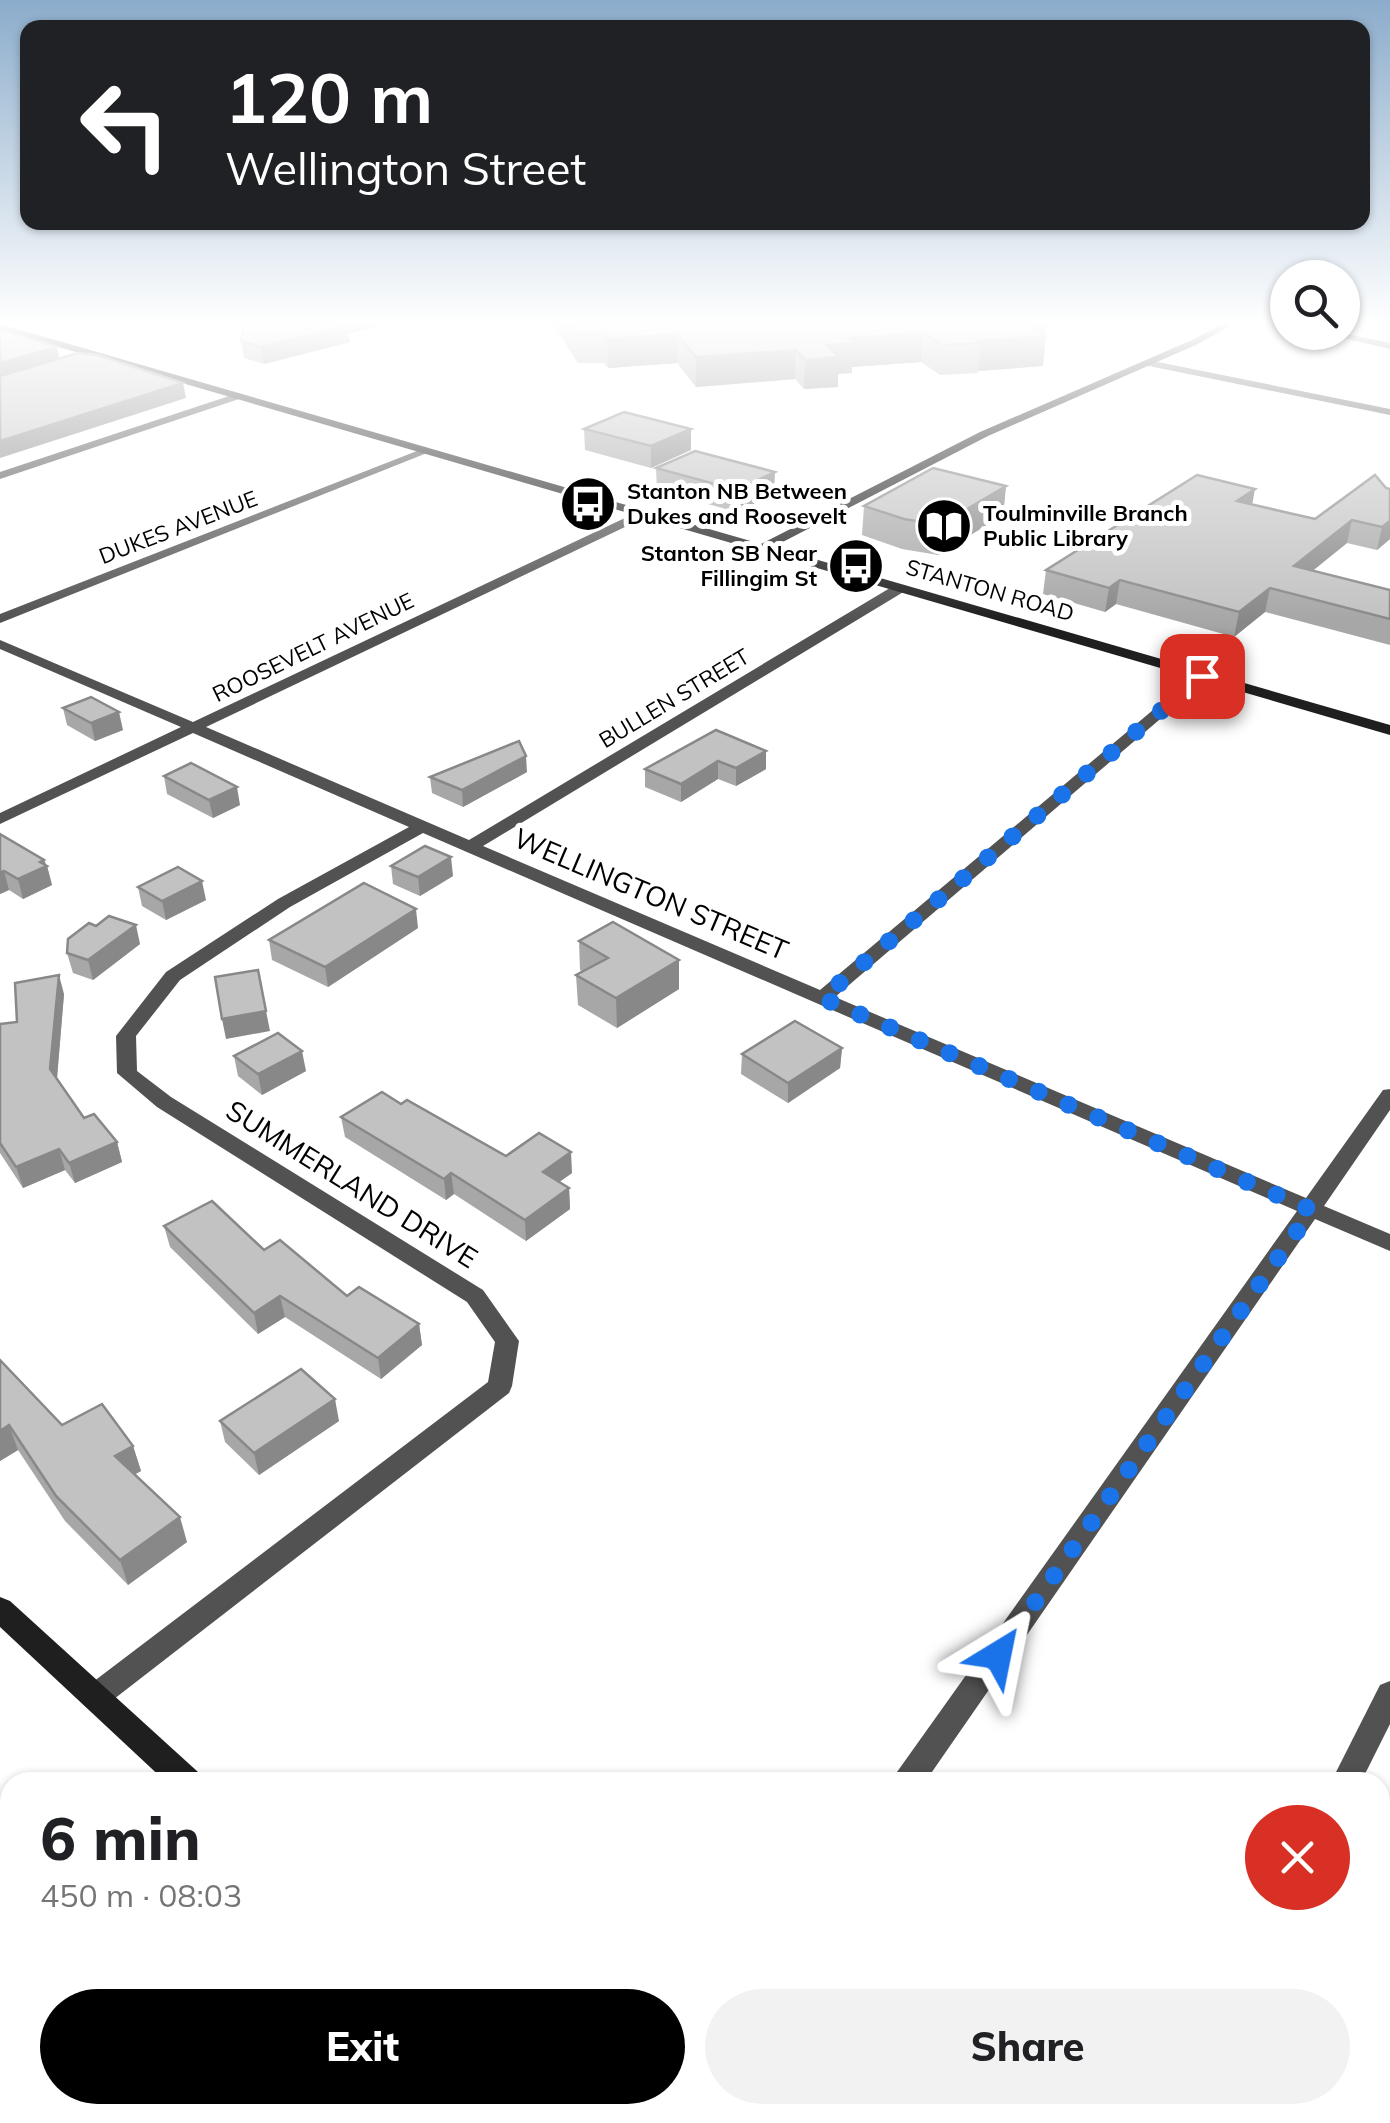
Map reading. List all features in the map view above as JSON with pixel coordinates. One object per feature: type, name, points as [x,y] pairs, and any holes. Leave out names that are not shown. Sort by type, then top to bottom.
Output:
[{"type":"street","points":[[0,476],[160,422]]},
{"type":"street","name":"STANTON ROAD","points":[[327,422],[1390,730]]},
{"type":"street","points":[[762,548],[958,446],[1013,422]]},
{"type":"street","name":"DUKES AVENUE","points":[[0,618],[426,451]]},
{"type":"street","name":"ROOSEVELT AVENUE","points":[[0,819],[644,513]]},
{"type":"street","name":"BULLEN STREET","points":[[472,846],[900,588]]},
{"type":"street","name":"WELLINGTON STREET","points":[[0,644],[1390,1243]]},
{"type":"street","points":[[822,998],[1202,676]]},
{"type":"street","name":"SUMMERLAND DRIVE","points":[[95,1697],[500,1386],[507,1341],[475,1296],[164,1102],[127,1073],[126,1036],[172,976],[284,903],[424,826]]},
{"type":"street","points":[[915,1772],[1390,1095]]},
{"type":"street","points":[[0,1608],[175,1772]]},
{"type":"street","points":[[1351,1772],[1390,1694]]},
{"type":"building","points":[[0,422],[60,422],[0,441]]},
{"type":"building","points":[[600,422],[664,422],[691,429],[651,446],[584,429]]},
{"type":"building","points":[[695,451],[775,472],[737,490],[656,468]]},
{"type":"building","points":[[933,468],[1006,486],[940,525],[864,506]]},
{"type":"building","points":[[1197,475],[1255,489],[1237,501],[1315,519],[1375,475],[1390,489],[1390,521],[1382,527],[1352,520],[1294,566],[1390,590],[1390,619],[1270,588],[1239,612],[1120,580],[1109,588],[1046,570]]},
{"type":"building","points":[[91,697],[119,712],[91,723],[63,708]]},
{"type":"building","points":[[716,730],[766,751],[736,768],[718,761],[681,784],[645,769]]},
{"type":"building","points":[[519,741],[526,756],[462,790],[430,777]]},
{"type":"building","points":[[191,763],[237,787],[209,800],[164,776]]},
{"type":"building","points":[[0,834],[44,860],[40,862],[47,866],[18,879],[4,871],[0,873]]},
{"type":"building","points":[[425,846],[451,857],[418,877],[391,866]]},
{"type":"building","points":[[178,867],[202,881],[162,901],[138,887]]},
{"type":"building","points":[[364,883],[416,909],[325,967],[269,940]]},
{"type":"building","points":[[109,916],[136,925],[88,960],[67,953],[68,939],[89,923],[96,926]]},
{"type":"building","points":[[613,922],[679,960],[616,998],[576,975],[608,958],[579,941]]},
{"type":"building","points":[[258,970],[266,1011],[222,1019],[215,977]]},
{"type":"building","points":[[59,975],[50,1069],[84,1118],[94,1114],[117,1142],[69,1163],[59,1149],[16,1167],[0,1143],[0,1024],[17,1022],[15,983]]},
{"type":"building","points":[[795,1021],[842,1048],[788,1083],[742,1054]]},
{"type":"building","points":[[278,1033],[302,1051],[258,1074],[234,1056]]},
{"type":"building","points":[[382,1092],[401,1104],[407,1100],[506,1156],[539,1133],[571,1152],[543,1172],[569,1188],[525,1220],[451,1173],[444,1179],[341,1117]]},
{"type":"building","points":[[212,1201],[264,1250],[280,1240],[347,1296],[359,1287],[419,1324],[378,1358],[280,1296],[254,1313],[164,1226]]},
{"type":"building","points":[[0,1360],[62,1425],[102,1404],[133,1446],[115,1456],[180,1517],[120,1560],[56,1496],[9,1425],[0,1431]]},
{"type":"building","points":[[301,1369],[335,1399],[254,1453],[220,1421]]},
{"type":"place","name":"Stanton NB Between Dukes and Roosevelt","points":[[588,504]]},
{"type":"place","name":"Toulminville Branch Public Library","points":[[944,526]]},
{"type":"place","name":"Stanton SB Near Fillingim St","points":[[856,566]]},
{"type":"route","points":[[998,1655],[1312,1210],[822,998],[1202,676]]}]
